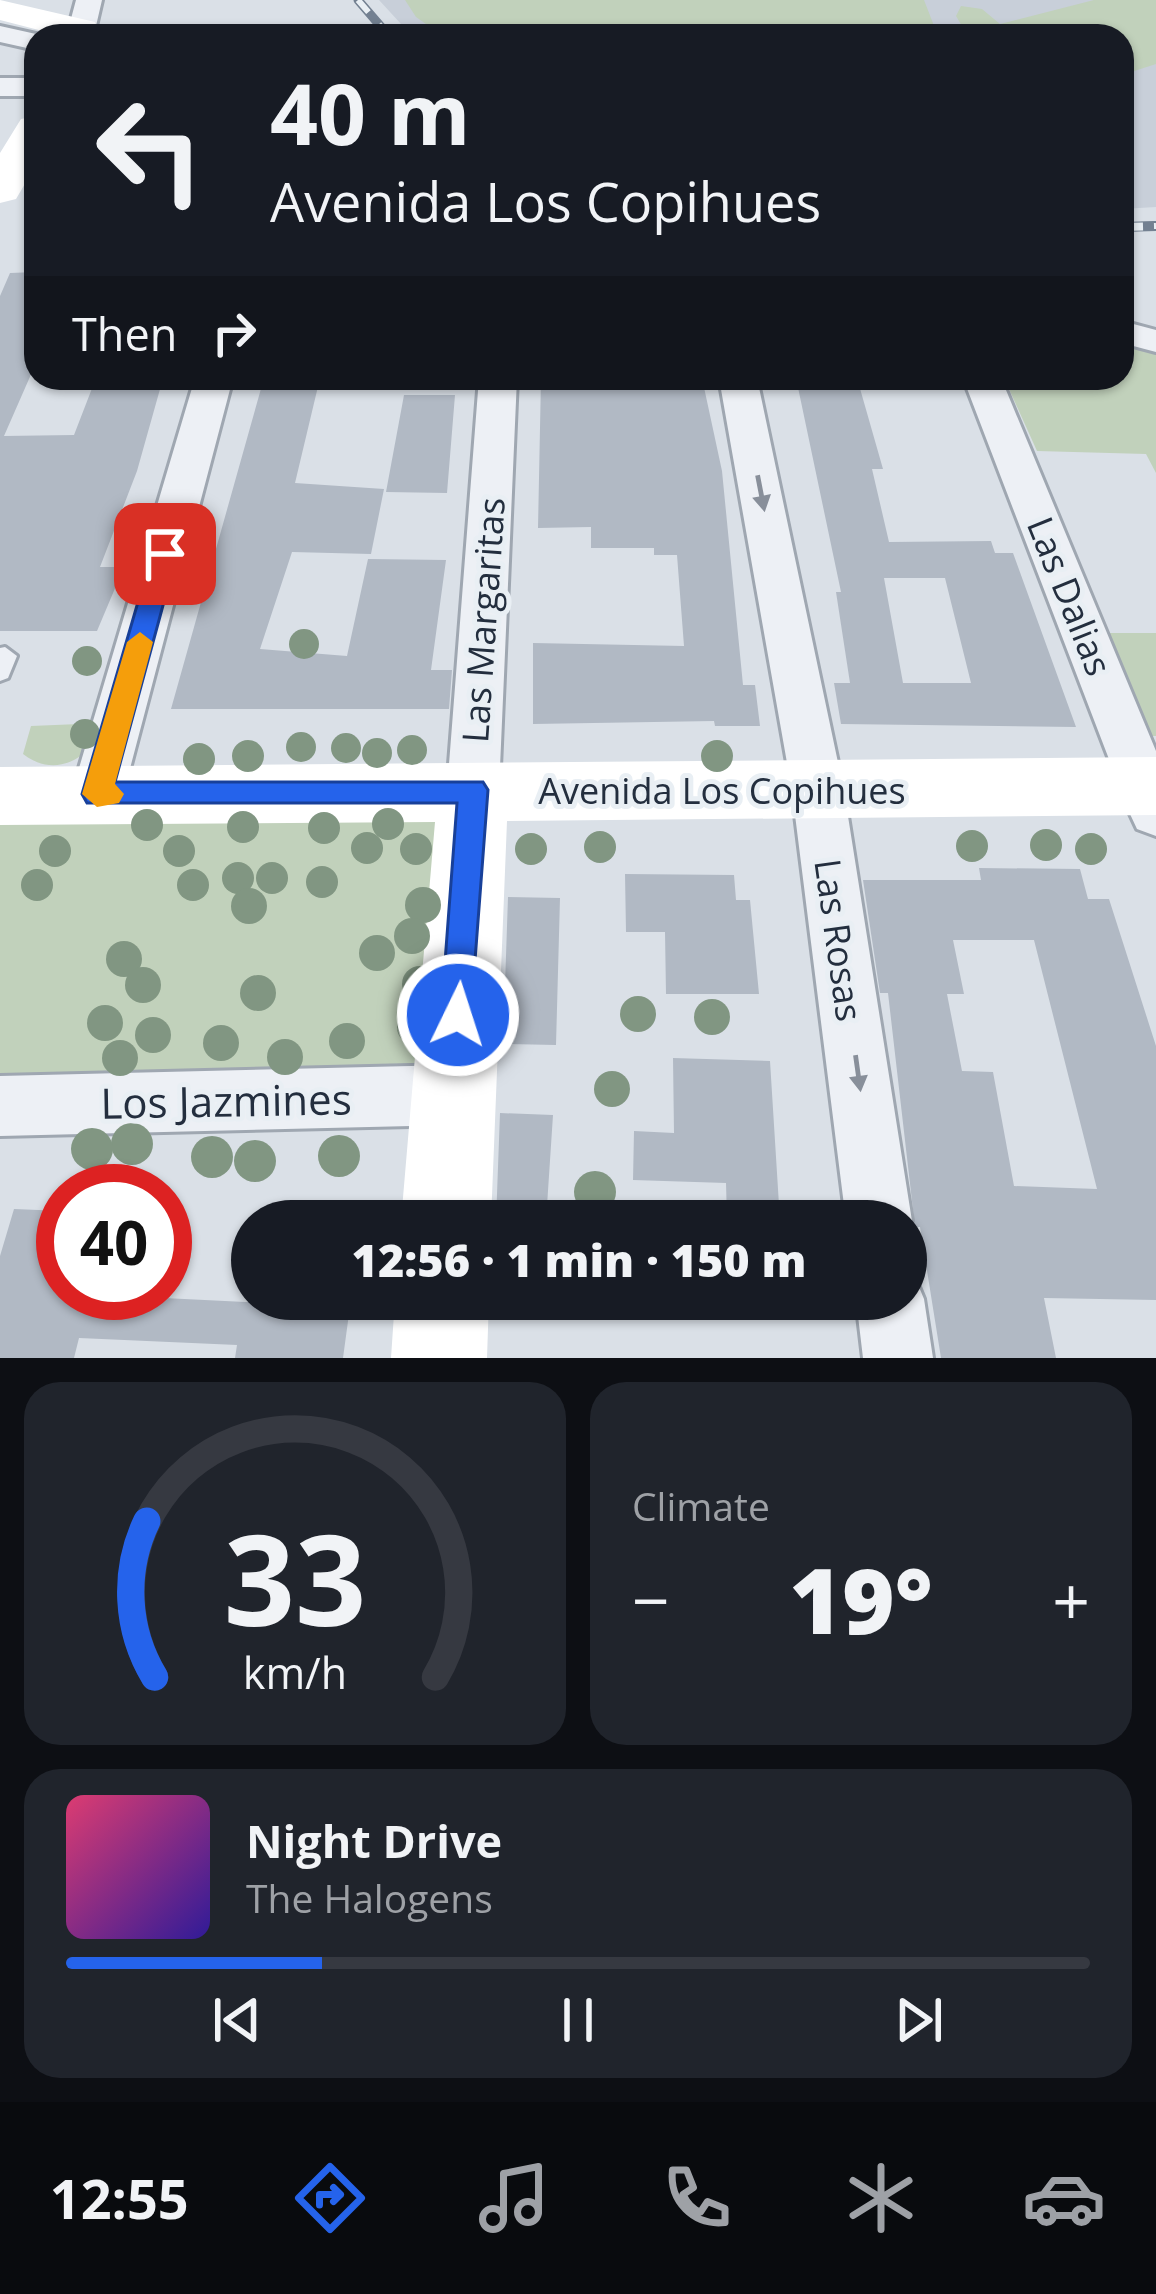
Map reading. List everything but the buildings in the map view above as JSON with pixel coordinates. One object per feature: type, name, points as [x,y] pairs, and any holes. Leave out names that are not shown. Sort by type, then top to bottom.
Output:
[{"type":"main road","points":[[0,9],[78,24]]},
{"type":"main road","points":[[0,190],[24,149]]},
{"type":"main road","name":"Avenida Los Copihues","points":[[8,789],[97,794],[473,790],[1152,795]]},
{"type":"main road","name":"Las Margaritas","points":[[447,1200],[473,790]]},
{"type":"main road","points":[[439,1358],[441,1320]]},
{"type":"street","points":[[97,794],[211,390]]},
{"type":"street","name":"Las Margaritas","points":[[473,790],[497,390]]},
{"type":"street","name":"Las Rosas","points":[[740,390],[818,791],[876,1200]]},
{"type":"street","name":"Las Dalias","points":[[987,390],[1152,795]]},
{"type":"street","name":"Los Jazmines","points":[[1,1109],[453,1095]]},
{"type":"street","points":[[893,1320],[898,1358]]},
{"type":"lane","points":[[0,657],[5,656],[0,672]]},
{"type":"shaded area","points":[[379,0],[1156,0],[1156,207],[1134,208],[1134,24],[401,24]]},
{"type":"green space","points":[[405,0],[924,0],[933,24],[426,24]]},
{"type":"green space","points":[[1094,0],[1156,0],[1156,64],[1134,71],[1134,24],[1000,24]]},
{"type":"green space","points":[[961,6],[982,9],[1000,24],[961,24],[956,16]]},
{"type":"green space","points":[[1134,344],[1156,350],[1156,473],[1146,454],[1037,451],[1009,390],[1134,390]]},
{"type":"green space","points":[[1100,633],[1156,633],[1156,736],[1138,736]]},
{"type":"green space","points":[[103,723],[91,746],[72,761],[48,765],[23,754],[31,726]]},
{"type":"green space","points":[[0,816],[436,818],[423,1059],[410,1069],[0,1080]]},
{"type":"railway","points":[[358,0],[379,24]]},
{"type":"railway","points":[[1134,227],[1156,226]]},
{"type":"slow traffic","points":[[109,794],[97,794],[140,642]]},
{"type":"route","points":[[165,554],[97,794],[473,790],[458,1015]]}]
